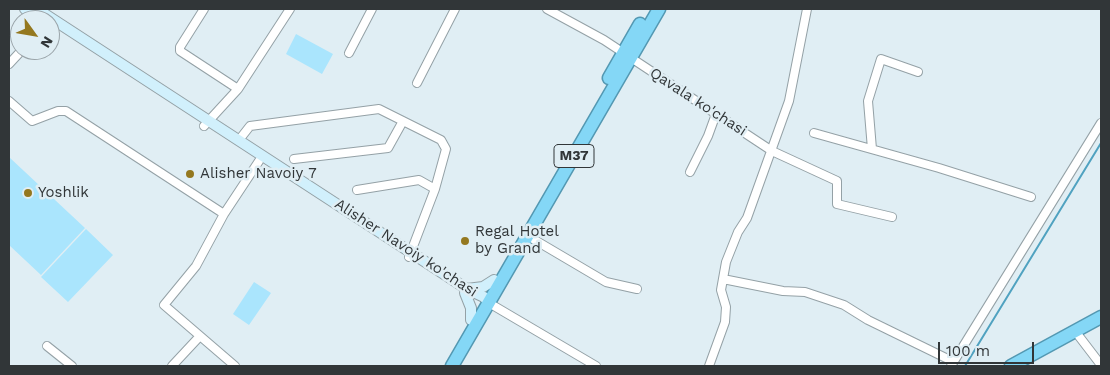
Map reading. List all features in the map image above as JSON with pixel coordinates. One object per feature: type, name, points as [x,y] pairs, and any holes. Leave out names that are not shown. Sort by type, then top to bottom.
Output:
[{"type":"highway","name":"M37","points":[[445,366],[471,320],[528,236],[627,56],[649,9]]},
{"type":"highway","name":"M37","points":[[452,366],[494,280],[627,56],[659,9]]},
{"type":"highway","points":[[1011,366],[1101,317]]},
{"type":"main road","name":"Alisher Navoiy ko'chasi","points":[[60,29],[206,123],[259,161],[466,291],[485,300]]},
{"type":"main road","name":"Alisher Navoiy ko'chasi","points":[[206,123],[239,140],[410,255]]},
{"type":"main road","points":[[471,320],[471,308],[466,291],[484,287],[494,280]]},
{"type":"street","points":[[204,9],[180,47],[180,51],[238,89]]},
{"type":"street","points":[[206,123],[238,89],[290,9]]},
{"type":"street","points":[[349,53],[372,9]]},
{"type":"street","points":[[417,82],[455,9]]},
{"type":"street","name":"Qavala ko'chasi","points":[[547,9],[627,56],[772,151],[837,180],[837,204],[892,217]]},
{"type":"street","points":[[708,366],[725,322],[726,306],[721,290],[723,278],[735,240],[747,218],[789,101],[807,9]]},
{"type":"street","points":[[872,149],[868,101],[881,60],[918,72]]},
{"type":"street","points":[[9,101],[32,121],[58,111],[66,112],[224,214]]},
{"type":"street","points":[[239,140],[250,126],[379,109],[441,140],[446,149],[435,189],[410,255]]},
{"type":"street","points":[[690,172],[708,136],[716,114]]},
{"type":"street","points":[[294,159],[388,148],[403,121]]},
{"type":"street","points":[[723,278],[783,291],[805,292],[844,305],[868,320],[951,364],[1101,123]]},
{"type":"street","points":[[814,133],[1031,197]]},
{"type":"street","points":[[235,366],[164,305],[196,266],[224,214],[259,161]]},
{"type":"street","points":[[357,190],[419,180],[435,189]]},
{"type":"street","points":[[528,236],[606,282],[637,289]]},
{"type":"street","points":[[485,300],[596,366]]},
{"type":"street","points":[[1075,331],[1101,365]]},
{"type":"street","points":[[172,366],[200,336]]},
{"type":"street","points":[[47,346],[72,366]]},
{"type":"street","points":[[576,366],[582,358]]},
{"type":"shaded area","points":[[296,34],[333,54],[322,74],[286,54]]},
{"type":"shaded area","name":"Yoshlik","points":[[9,157],[85,228],[41,275],[9,245]]},
{"type":"shaded area","points":[[86,229],[113,255],[68,302],[41,277]]},
{"type":"shaded area","points":[[254,282],[271,293],[249,325],[233,314]]},
{"type":"waterway","points":[[965,366],[1101,143]]},
{"type":"place","name":"Alisher Navoiy 7","points":[[190,174]]},
{"type":"place","name":"Yoshlik","points":[[28,193]]},
{"type":"place","name":"Regal Hotel by Grand","points":[[465,241]]}]
